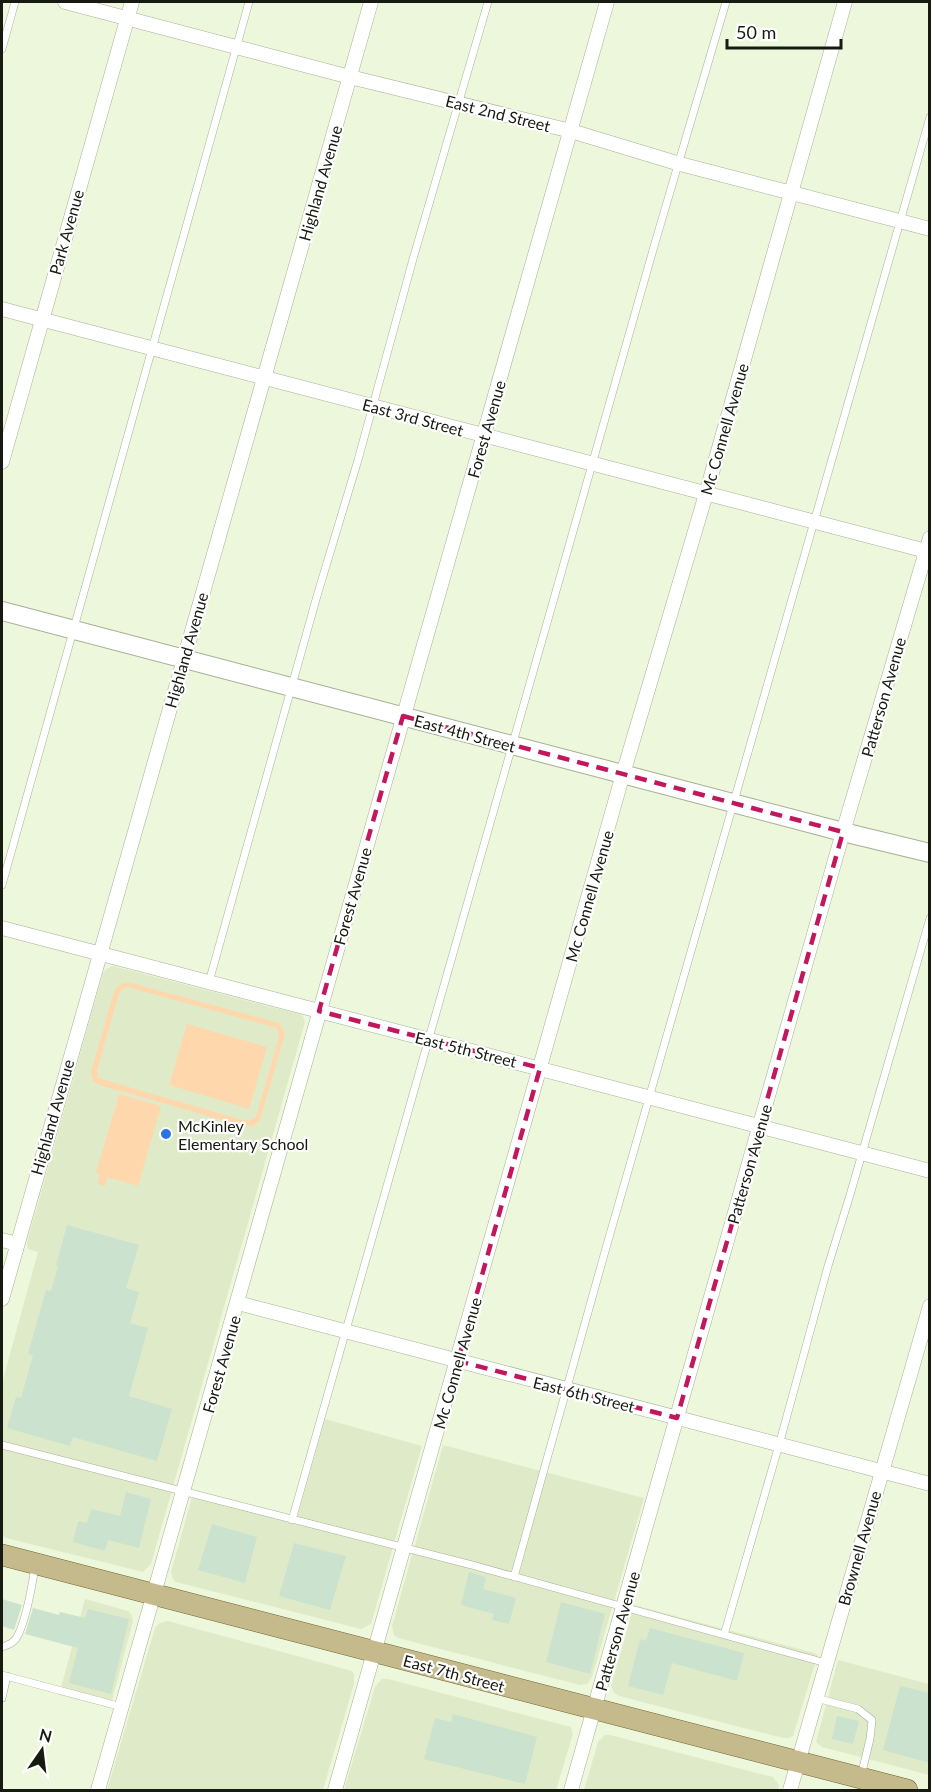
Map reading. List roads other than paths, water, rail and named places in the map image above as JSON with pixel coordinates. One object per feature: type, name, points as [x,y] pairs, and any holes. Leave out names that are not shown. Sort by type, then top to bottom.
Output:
[{"type":"main road","name":"East 7th Street","points":[[2,1556],[799,1762],[870,1784],[907,1791]]},
{"type":"street","name":"East 2nd Street","points":[[65,2],[350,77],[571,131],[680,164],[930,229]]},
{"type":"street","name":"Park Avenue","points":[[2,462],[132,2]]},
{"type":"street","name":"Highland Avenue","points":[[2,1299],[98,953],[371,2]]},
{"type":"street","name":"Forest Avenue","points":[[98,1791],[608,2]]},
{"type":"street","name":"Mc Connell Avenue","points":[[335,1791],[623,774],[706,494],[789,192],[845,2]]},
{"type":"street","name":"East 3rd Street","points":[[2,309],[813,522],[928,547]]},
{"type":"street","name":"Patterson Avenue","points":[[571,1791],[843,832],[928,547]]},
{"type":"street","name":"East 4th Street","points":[[2,612],[930,853]]},
{"type":"street","name":"East 5th Street","points":[[2,928],[930,1171]]},
{"type":"street","points":[[2,1240],[17,1244]]},
{"type":"street","name":"East 6th Street","points":[[238,1303],[930,1484]]},
{"type":"street","name":"Brownell Avenue","points":[[790,1791],[930,1306]]},
{"type":"lane","points":[[2,49],[15,2]]},
{"type":"lane","points":[[2,885],[249,2]]},
{"type":"lane","points":[[209,982],[488,2]]},
{"type":"lane","points":[[292,1520],[592,464],[726,2]]},
{"type":"lane","points":[[514,1577],[603,1255],[930,117]]},
{"type":"lane","points":[[724,1635],[828,1266],[930,918]]},
{"type":"lane","points":[[2,1445],[405,1548],[826,1663]]},
{"type":"lane","points":[[2,1647],[12,1643],[17,1637],[30,1593],[35,1564]]},
{"type":"lane","points":[[2,1698],[4,1675],[122,1707]]},
{"type":"lane","points":[[816,1698],[858,1709],[872,1720],[870,1784]]},
{"type":"place","name":"McKinley Elementary School","points":[[166,1134]]}]
